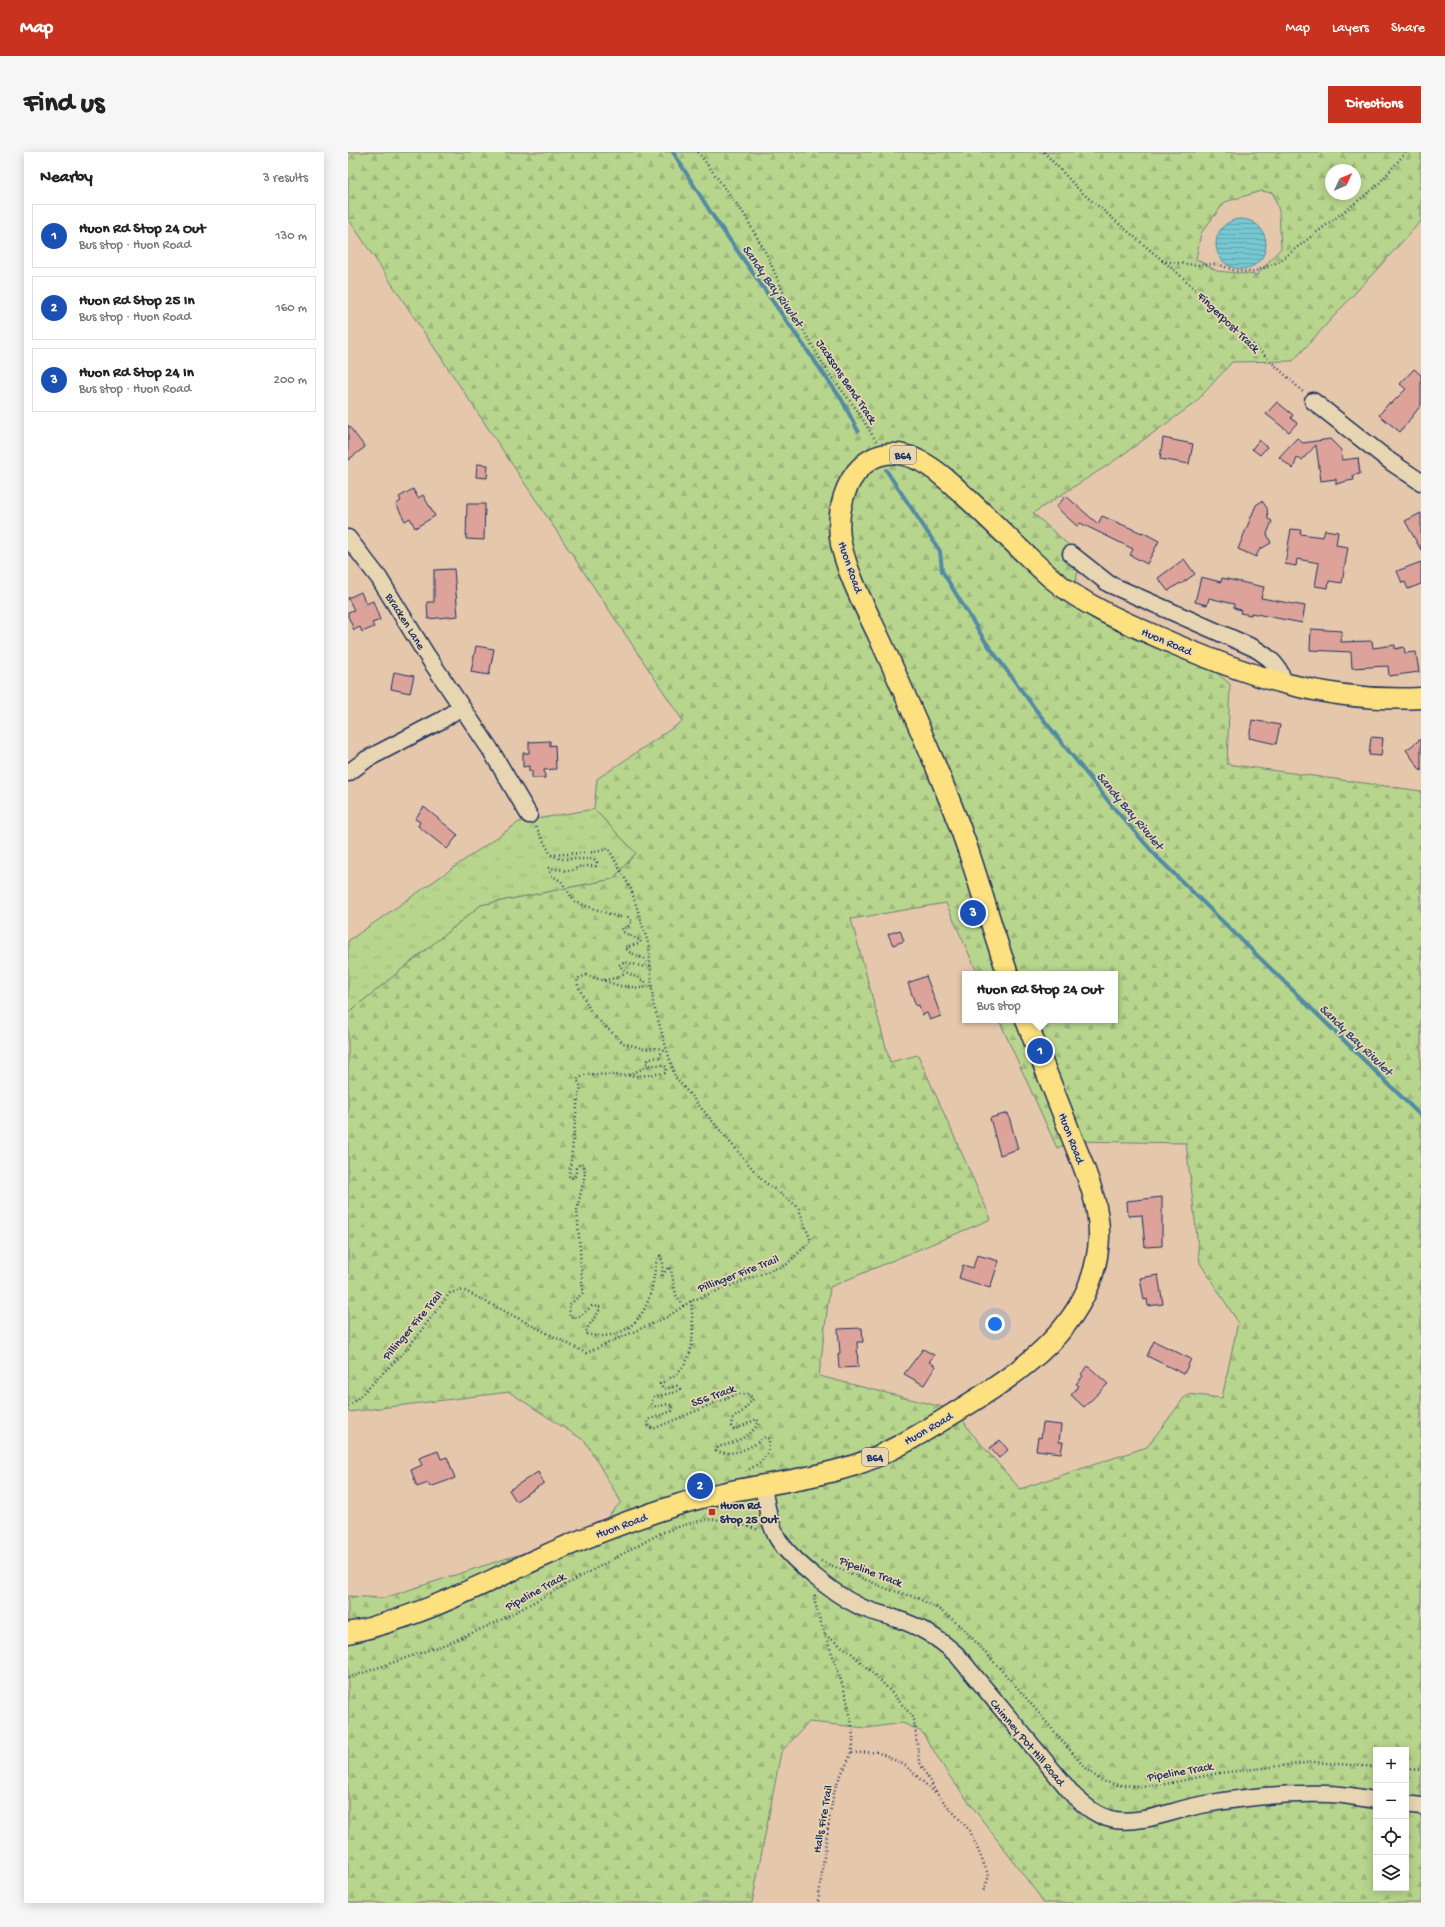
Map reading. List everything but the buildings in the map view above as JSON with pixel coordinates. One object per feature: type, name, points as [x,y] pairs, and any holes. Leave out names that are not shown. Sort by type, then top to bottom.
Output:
[{"type":"main road","name":"Huon Road","points":[[1007,971],[967,849],[944,786],[855,582],[842,544],[839,516],[848,482],[863,466],[884,455],[897,455],[911,457],[936,471],[1050,577],[1073,595],[1100,611],[1192,652],[1239,670],[1284,684],[1343,694],[1379,698],[1421,698]]},
{"type":"main road","name":"Huon Road","points":[[348,1633],[398,1620],[428,1610],[544,1556],[657,1512],[716,1494],[825,1474],[854,1465],[891,1450],[930,1428],[994,1388],[1039,1354],[1066,1325],[1082,1300],[1094,1267],[1099,1238],[1095,1209],[1086,1172],[1027,1023]]},
{"type":"street","points":[[1313,401],[1391,462],[1421,482]]},
{"type":"street","name":"Bracken Lane","points":[[348,538],[379,578],[461,707],[490,749],[529,815]]},
{"type":"street","points":[[1071,554],[1109,584],[1254,648],[1268,657],[1282,673],[1284,684]]},
{"type":"street","points":[[348,773],[368,759],[442,720],[461,707]]},
{"type":"street","name":"Chimney Pot Hill Road","points":[[763,1486],[771,1521],[778,1538],[787,1551],[819,1579],[857,1606],[899,1619],[920,1629],[946,1645],[1074,1796],[1087,1808],[1101,1816],[1115,1820],[1127,1820],[1157,1816],[1223,1801],[1282,1795],[1329,1794],[1373,1800]]},
{"type":"street","points":[[1409,1804],[1421,1806]]},
{"type":"path","name":"Jacksons Bend Track","points":[[698,152],[744,214],[768,257],[788,304],[815,351],[827,371],[857,410],[884,455]]},
{"type":"path","name":"Fingerpost Track","points":[[1044,152],[1080,191],[1161,261],[1181,276],[1313,401]]},
{"type":"path","points":[[1161,261],[1195,265],[1218,264],[1235,271],[1253,272],[1278,262],[1376,187],[1406,152]]},
{"type":"path","points":[[529,815],[552,855],[561,859],[594,859],[597,862],[596,866],[582,866],[570,871],[549,868],[551,875],[561,881],[575,902],[618,917],[627,916],[632,921],[628,927],[622,928],[623,932],[641,941],[638,944],[625,947],[629,952],[645,959],[647,964],[644,967],[626,962],[619,965],[626,972],[645,982],[647,987],[620,986],[613,982],[602,981],[586,975],[577,979],[578,986],[592,1014],[623,1043],[645,1049],[658,1048],[663,1050],[659,1056],[649,1060],[646,1063],[650,1065]]},
{"type":"path","name":"Pillinger Fire Trail","points":[[348,1406],[353,1403],[406,1350],[450,1293],[463,1290],[586,1353],[668,1317],[691,1301],[786,1264],[811,1241],[798,1207],[762,1180],[675,1077],[653,1003],[649,946],[631,889],[608,848],[597,852],[552,855]]},
{"type":"path","points":[[602,981],[618,978],[626,972]]},
{"type":"path","points":[[626,1076],[650,1065],[664,1065],[667,1068],[665,1073],[639,1076],[626,1076],[587,1074],[577,1079],[581,1087],[578,1097],[576,1126],[569,1177],[573,1178],[576,1175],[576,1168],[581,1163],[584,1167],[585,1174],[577,1209],[583,1292],[569,1305],[570,1317],[578,1318],[592,1306],[600,1307],[599,1313],[587,1326],[586,1334],[600,1338],[628,1330],[642,1314],[649,1301],[657,1259],[660,1256],[663,1262],[661,1273],[662,1278],[668,1267],[671,1270],[676,1295],[684,1307]]},
{"type":"path","name":"S56 Track","points":[[691,1301],[694,1330],[688,1358],[679,1372],[660,1384],[663,1389],[676,1386],[680,1389],[676,1392],[654,1397],[651,1403],[656,1407],[668,1404],[673,1406],[672,1411],[648,1420],[647,1425],[653,1429],[736,1394],[749,1394],[753,1399],[743,1411],[732,1419],[731,1426],[734,1430],[757,1419],[759,1422],[757,1426],[737,1443],[718,1447],[716,1451],[721,1453],[739,1452],[754,1446],[765,1438],[769,1439],[768,1454],[761,1463],[745,1471],[738,1472]]},
{"type":"path","name":"Pipeline Track","points":[[348,1678],[449,1643],[497,1622],[661,1533],[690,1523],[710,1519],[727,1520],[778,1538]]},
{"type":"path","name":"Pipeline Track","points":[[814,1558],[890,1590],[915,1597],[937,1608],[962,1627],[1020,1691],[1086,1769],[1102,1781],[1118,1785],[1140,1786],[1166,1784],[1218,1773],[1314,1762],[1373,1767]]},
{"type":"path","name":"Halls Fire Trail","points":[[818,1903],[835,1791],[843,1768],[852,1753],[853,1739],[843,1683],[824,1634],[814,1599],[819,1579]]},
{"type":"path","points":[[824,1634],[850,1652],[883,1683],[914,1718],[919,1761],[937,1794]]},
{"type":"path","points":[[852,1753],[877,1752],[905,1765],[937,1794],[970,1831],[989,1876],[983,1892]]},
{"type":"path","points":[[1409,1769],[1421,1770]]},
{"type":"green space","points":[[348,152],[1421,152],[1421,221],[1293,361],[1232,362],[1195,403],[1111,463],[1033,513],[1081,556],[1073,595],[1192,652],[1230,684],[1227,764],[1421,791],[1421,1903],[1042,1903],[1040,1897],[950,1777],[922,1732],[903,1723],[867,1728],[809,1722],[781,1752],[752,1903],[348,1903],[348,1596],[384,1598],[514,1556],[590,1537],[621,1502],[585,1441],[509,1392],[348,1412],[348,1013],[481,905],[613,879],[636,853],[594,809],[597,779],[683,721],[348,218]],"holes":[[[1261,191],[1273,193],[1279,211],[1281,248],[1257,275],[1217,271],[1196,259],[1201,233],[1225,202]],[[946,903],[977,971],[1118,971],[1118,1023],[1000,1023],[1057,1148],[1074,1141],[1186,1143],[1200,1263],[1238,1322],[1222,1398],[1187,1394],[1147,1447],[1020,1489],[969,1430],[958,1411],[819,1376],[830,1287],[991,1219],[918,1055],[890,1062],[851,919]]]},
{"type":"green space","points":[[594,809],[636,853],[613,879],[481,905],[348,1013],[348,941],[519,822]]},
{"type":"water","points":[[1241,219],[1255,223],[1262,230],[1266,244],[1262,258],[1255,265],[1241,269],[1227,265],[1220,258],[1216,244],[1220,230],[1227,223]]},
{"type":"waterway","name":"Sandy Bay Rivulet","points":[[673,152],[713,216],[842,400],[858,431]]},
{"type":"waterway","name":"Sandy Bay Rivulet","points":[[886,470],[940,551],[942,571],[985,641],[1036,710],[1113,807],[1157,857],[1421,1116]]},
{"type":"place","name":"Huon Rd Stop 24 In","points":[[973,913]]},
{"type":"place","name":"Huon Rd Stop 24 Out","points":[[1040,1051]]},
{"type":"place","name":"Huon Rd Stop 25 In","points":[[700,1486]]},
{"type":"place","name":"Huon Rd Stop 25 Out","points":[[712,1512]]}]
